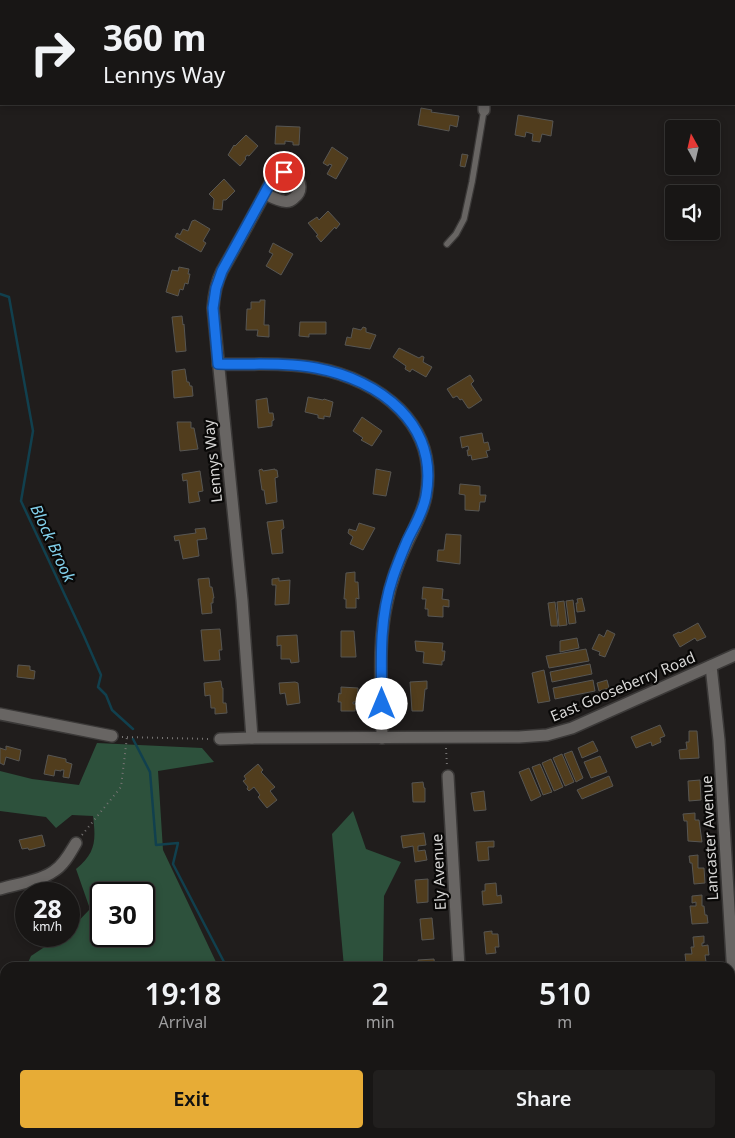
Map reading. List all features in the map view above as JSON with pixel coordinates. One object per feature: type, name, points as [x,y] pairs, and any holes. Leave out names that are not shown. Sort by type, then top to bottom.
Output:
[{"type":"street","name":"Lennys Way","points":[[252,738],[242,600],[213,308],[216,288],[222,271],[265,194]]},
{"type":"street","points":[[218,364],[302,366],[347,376],[366,384],[388,398],[408,417],[420,438],[427,461],[428,485],[423,508],[399,561],[386,604],[382,654],[382,738]]},
{"type":"street","name":"East Gooseberry Road","points":[[220,740],[252,738],[519,737],[556,733],[580,725],[735,655]]},
{"type":"street","name":"Lancaster Avenue","points":[[712,666],[719,740],[732,962]]},
{"type":"street","points":[[0,714],[112,736]]},
{"type":"street","name":"Ely Avenue","points":[[448,776],[459,962]]},
{"type":"street","points":[[0,889],[34,880],[54,872],[76,843]]},
{"type":"lane","points":[[446,244],[456,234],[464,219],[484,107]]},
{"type":"path","points":[[112,736],[220,740]]},
{"type":"path","points":[[76,843],[121,787],[127,737]]},
{"type":"path","points":[[445,737],[448,776]]},
{"type":"green space","points":[[97,743],[202,748],[214,762],[158,771],[163,850],[216,962],[28,962],[31,956],[44,947],[80,947],[80,919],[90,909],[76,869],[88,857],[93,846],[93,816],[72,815],[56,828],[46,817],[0,811],[0,771],[32,779],[79,785]]},
{"type":"green space","points":[[353,811],[366,849],[401,862],[384,896],[383,962],[344,962],[332,834]]},
{"type":"building","points":[[421,108],[432,110],[431,112],[459,116],[457,127],[450,125],[449,131],[418,125]]},
{"type":"building","points":[[518,115],[553,121],[551,136],[542,134],[540,142],[532,141],[533,134],[526,132],[525,137],[515,135]]},
{"type":"building","points":[[276,126],[300,127],[299,145],[293,145],[293,142],[285,141],[285,144],[275,144]]},
{"type":"building","points":[[246,135],[258,146],[249,156],[247,155],[240,166],[228,155],[234,145]]},
{"type":"building","points":[[332,147],[348,158],[336,179],[327,174],[332,165],[329,164],[328,166],[323,163]]},
{"type":"building","points":[[462,154],[468,155],[465,167],[460,166]]},
{"type":"building","points":[[224,179],[235,191],[226,200],[223,200],[222,210],[213,209],[214,199],[209,194]]},
{"type":"building","points":[[328,211],[340,224],[321,242],[308,223],[317,217],[319,220]]},
{"type":"building","points":[[195,220],[210,229],[203,241],[206,243],[201,252],[175,237],[177,233],[180,235],[183,229],[188,231],[192,221]]},
{"type":"building","points":[[273,243],[293,254],[281,275],[266,266],[273,254],[269,252]]},
{"type":"building","points":[[179,267],[189,269],[188,274],[190,274],[188,284],[185,283],[183,290],[180,289],[178,296],[166,292],[172,270],[178,271]]},
{"type":"building","points":[[260,300],[265,300],[264,325],[269,325],[269,337],[257,336],[258,330],[246,330],[247,309],[251,309],[251,302],[260,302]]},
{"type":"building","points":[[182,316],[186,351],[176,352],[172,317]]},
{"type":"building","points":[[300,322],[326,322],[326,334],[309,334],[309,337],[299,336]]},
{"type":"building","points":[[363,327],[366,328],[366,332],[376,335],[370,349],[345,345],[347,337],[351,338],[353,328],[361,330]]},
{"type":"building","points":[[399,348],[419,358],[424,357],[423,362],[432,367],[426,377],[412,369],[410,372],[405,369],[406,366],[393,357]]},
{"type":"building","points":[[185,369],[187,382],[192,386],[193,396],[174,398],[172,371]]},
{"type":"building","points":[[470,375],[474,381],[471,384],[482,400],[468,408],[462,399],[460,400],[457,396],[453,398],[447,389]]},
{"type":"building","points":[[308,397],[333,402],[330,417],[318,418],[318,415],[305,412]]},
{"type":"building","points":[[267,398],[269,413],[273,413],[274,420],[272,421],[272,426],[258,428],[256,400]]},
{"type":"building","points":[[362,417],[382,431],[372,446],[361,440],[363,438],[353,431]]},
{"type":"building","points":[[177,422],[191,422],[191,428],[194,428],[198,449],[180,451]]},
{"type":"building","points":[[482,433],[484,443],[488,442],[490,450],[486,451],[488,457],[472,460],[471,455],[468,456],[468,446],[462,448],[460,437]]},
{"type":"building","points":[[262,469],[263,471],[277,470],[278,477],[275,478],[277,502],[266,504],[259,470]]},
{"type":"building","points":[[376,469],[391,472],[386,496],[373,494]]},
{"type":"building","points":[[200,471],[203,491],[198,492],[200,501],[189,503],[187,480],[183,481],[182,474]]},
{"type":"building","points":[[460,484],[480,486],[480,495],[486,495],[485,502],[480,502],[479,511],[465,510],[465,495],[459,494]]},
{"type":"building","points":[[283,520],[284,528],[281,530],[283,553],[272,554],[267,522]]},
{"type":"building","points":[[359,523],[375,528],[363,550],[350,544],[353,537],[348,533],[349,529],[356,531]]},
{"type":"building","points":[[205,528],[207,539],[197,540],[199,556],[183,559],[179,540],[175,541],[174,536],[196,533],[195,529]]},
{"type":"building","points":[[446,534],[461,535],[460,564],[437,561],[438,550],[444,550]]},
{"type":"building","points":[[355,572],[355,582],[358,582],[359,599],[356,598],[356,608],[346,608],[346,599],[344,599],[346,573]]},
{"type":"building","points":[[209,578],[214,598],[213,603],[211,603],[212,613],[202,614],[198,579]]},
{"type":"building","points":[[279,578],[279,581],[290,580],[289,604],[275,605],[276,585],[272,585],[272,579]]},
{"type":"building","points":[[423,587],[443,589],[442,599],[449,600],[449,607],[443,606],[443,617],[428,616],[428,609],[425,609],[426,599],[422,599]]},
{"type":"building","points":[[582,598],[585,611],[577,612],[577,599]]},
{"type":"building","points":[[573,600],[576,623],[569,624],[566,601]]},
{"type":"building","points":[[564,601],[567,625],[559,626],[557,602]]},
{"type":"building","points":[[555,602],[558,626],[551,626],[548,603]]},
{"type":"building","points":[[698,623],[706,637],[697,641],[695,638],[680,647],[673,635]]},
{"type":"building","points":[[220,629],[222,650],[219,650],[220,660],[204,661],[201,630]]},
{"type":"building","points":[[607,630],[615,634],[605,657],[599,655],[600,652],[592,649],[599,634],[604,637]]},
{"type":"building","points":[[341,631],[354,631],[356,657],[341,657]]},
{"type":"building","points":[[297,635],[299,662],[291,663],[290,659],[281,659],[281,645],[277,646],[277,636]]},
{"type":"building","points":[[577,638],[579,648],[560,652],[560,641]]},
{"type":"building","points":[[415,641],[443,643],[442,651],[445,651],[442,665],[423,663],[424,652],[416,651]]},
{"type":"building","points":[[586,649],[589,661],[549,668],[546,656]]},
{"type":"building","points":[[590,664],[592,674],[552,682],[550,672]]},
{"type":"building","points":[[18,665],[30,666],[30,670],[35,671],[34,679],[17,677]]},
{"type":"building","points":[[544,670],[550,701],[538,703],[532,673]]},
{"type":"building","points":[[593,680],[595,691],[555,699],[553,688]]},
{"type":"building","points":[[607,680],[609,688],[599,691],[597,683]]},
{"type":"building","points":[[221,681],[223,703],[226,703],[227,713],[215,714],[215,708],[211,708],[210,695],[205,696],[204,683]]},
{"type":"building","points":[[427,681],[423,711],[412,711],[410,682]]},
{"type":"building","points":[[279,683],[298,683],[300,703],[287,705],[285,693],[280,694]]},
{"type":"building","points":[[341,687],[358,688],[357,702],[353,702],[353,704],[356,704],[355,711],[341,711],[341,702],[338,702]]},
{"type":"building","points":[[660,725],[665,736],[660,738],[661,742],[652,746],[651,742],[636,748],[631,737]]},
{"type":"building","points":[[689,731],[697,731],[699,758],[680,759],[679,750],[687,749],[686,742],[689,742]]},
{"type":"building","points":[[593,741],[598,751],[582,758],[578,748]]},
{"type":"building","points":[[6,746],[21,750],[19,761],[6,757],[4,765],[0,763],[0,748],[6,750]]},
{"type":"building","points":[[572,751],[583,778],[576,782],[564,754]]},
{"type":"building","points":[[562,754],[574,782],[565,786],[553,758]]},
{"type":"building","points":[[48,755],[66,759],[66,762],[72,764],[69,778],[63,777],[64,770],[55,770],[54,776],[44,774]]},
{"type":"building","points":[[600,756],[607,772],[591,778],[584,762]]},
{"type":"building","points":[[551,759],[563,787],[554,791],[542,763]]},
{"type":"building","points":[[258,764],[263,770],[261,772],[275,787],[270,791],[277,800],[267,808],[258,797],[260,795],[254,787],[249,791],[243,781],[246,779],[244,776]]},
{"type":"building","points":[[540,764],[552,792],[543,795],[532,767]]},
{"type":"building","points":[[529,768],[541,796],[531,801],[519,772]]},
{"type":"building","points":[[609,776],[613,786],[582,799],[577,790]]},
{"type":"building","points":[[700,780],[701,800],[689,801],[688,781]]},
{"type":"building","points":[[423,782],[425,802],[413,802],[412,783]]},
{"type":"building","points":[[484,791],[486,810],[474,811],[471,793]]},
{"type":"building","points":[[695,813],[695,820],[699,820],[702,842],[688,841],[687,821],[684,821],[683,814]]},
{"type":"building","points":[[424,833],[426,845],[418,846],[418,851],[425,850],[427,860],[415,862],[413,846],[403,848],[401,836]]},
{"type":"building","points":[[42,835],[45,846],[29,850],[28,848],[22,849],[19,840]]},
{"type":"building","points":[[494,841],[494,847],[488,847],[489,860],[478,861],[476,842]]},
{"type":"building","points":[[698,855],[698,868],[704,868],[705,883],[694,884],[692,863],[690,863],[689,856]]},
{"type":"building","points":[[428,879],[428,902],[417,903],[415,880]]},
{"type":"building","points":[[496,883],[497,896],[501,895],[502,903],[483,905],[482,891],[485,891],[485,884]]},
{"type":"building","points":[[702,895],[702,906],[704,906],[708,923],[692,924],[690,906],[696,906],[696,902],[692,903],[692,896]]},
{"type":"building","points":[[432,918],[434,939],[422,940],[420,919]]},
{"type":"building","points":[[492,931],[492,934],[498,934],[499,947],[495,947],[496,953],[486,954],[484,932]]},
{"type":"building","points":[[704,936],[702,946],[708,945],[709,955],[705,955],[706,962],[686,962],[685,954],[692,954],[691,947],[694,947],[693,937]]},
{"type":"building","points":[[434,959],[434,962],[418,962],[418,960]]},
{"type":"waterway","name":"Block Brook","points":[[0,294],[9,297],[33,431],[21,501],[101,675],[98,687],[106,695],[112,710],[133,729]]},
{"type":"waterway","name":"Block Brook","points":[[133,739],[150,772],[156,845],[178,843],[173,864],[224,962]]},
{"type":"route","points":[[284,172],[273,178],[218,279],[213,308],[218,364],[302,366],[341,374],[366,384],[388,398],[408,417],[415,427],[427,461],[428,485],[423,508],[399,561],[386,604],[382,639],[382,704]]}]
